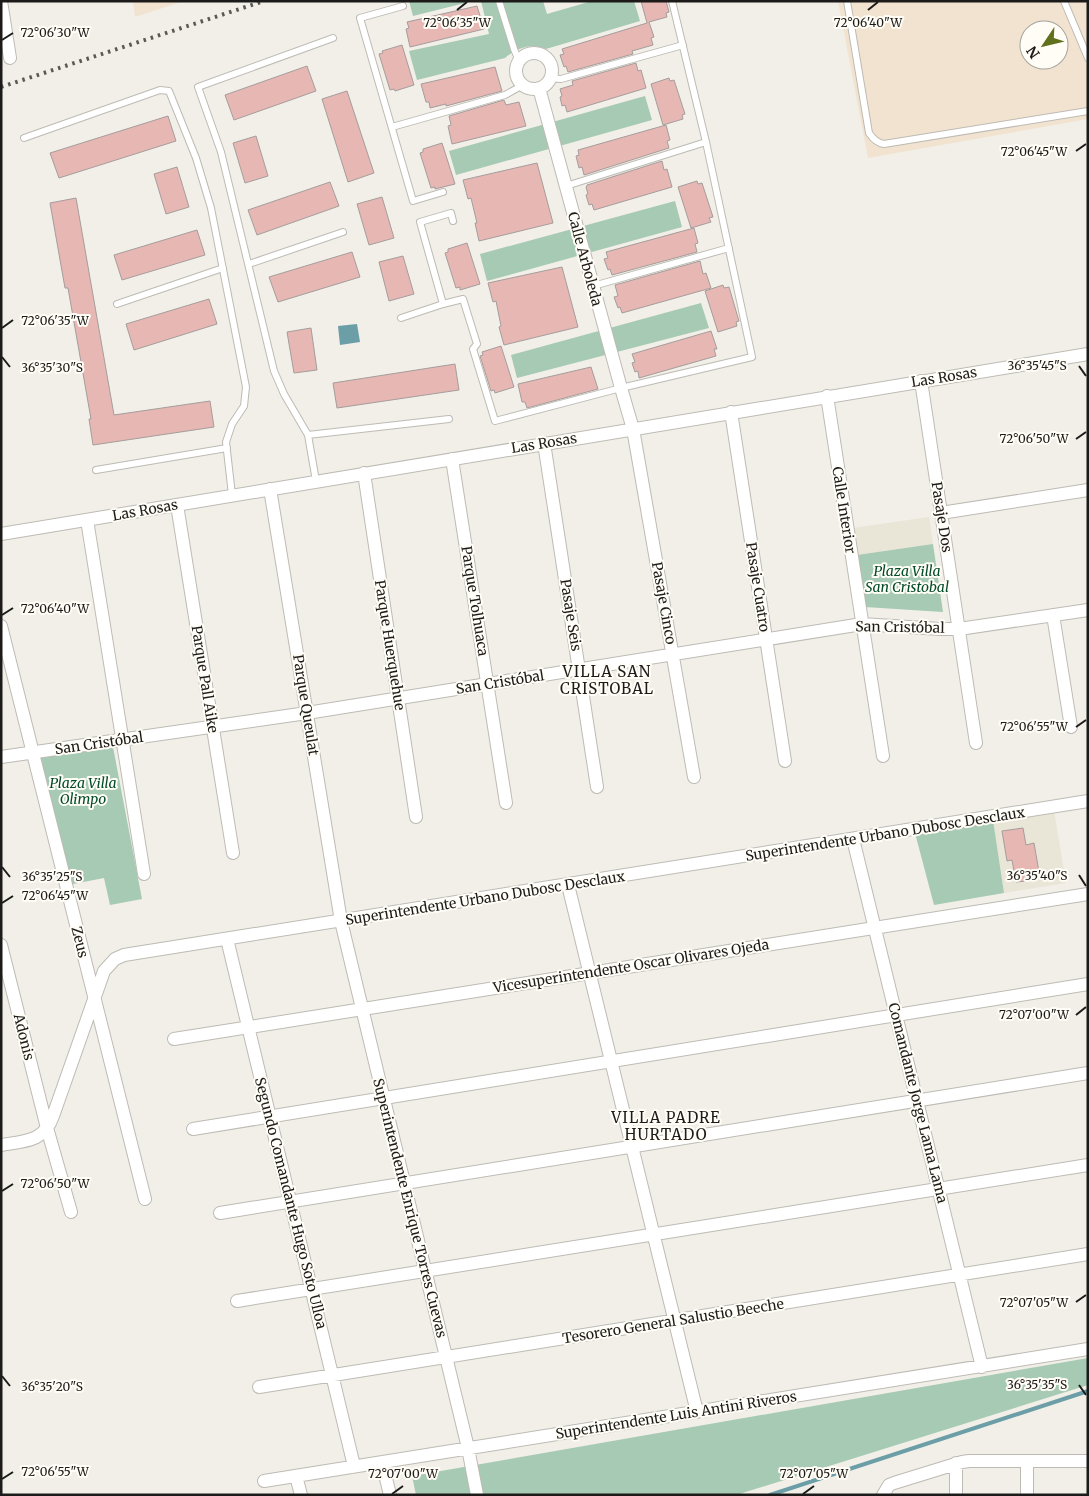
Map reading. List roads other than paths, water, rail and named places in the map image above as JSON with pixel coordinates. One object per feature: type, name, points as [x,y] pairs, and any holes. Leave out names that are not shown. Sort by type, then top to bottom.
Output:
[{"type":"street","points":[[2,1],[10,58]]},
{"type":"street","points":[[531,54],[542,55],[551,65],[550,78],[539,88],[529,88],[523,85],[516,75],[519,61],[531,54]]},
{"type":"street","name":"Calle Arboleda","points":[[539,88],[633,429]]},
{"type":"street","name":"Las Rosas","points":[[1,534],[1088,354]]},
{"type":"street","name":"Pasaje Dos","points":[[921,381],[976,742]]},
{"type":"street","name":"Calle Interior","points":[[827,396],[884,756]]},
{"type":"street","name":"Pasaje Cuatro","points":[[732,412],[785,761]]},
{"type":"street","name":"Pasaje Cinco","points":[[633,429],[674,654],[694,777]]},
{"type":"street","name":"Pasaje Seis","points":[[544,444],[598,787]]},
{"type":"street","name":"Parque Tolhuaca","points":[[452,459],[506,803]]},
{"type":"street","name":"Parque Huerquehue","points":[[364,474],[416,817]]},
{"type":"street","name":"Parque Queulat","points":[[270,489],[341,921]]},
{"type":"street","points":[[941,513],[1088,490]]},
{"type":"street","name":"Parque Pall Aike","points":[[177,505],[232,853]]},
{"type":"street","points":[[87,520],[144,874]]},
{"type":"street","name":"San Cristóbal","points":[[1,757],[308,714],[862,624],[940,629],[959,628],[1088,610]]},
{"type":"street","points":[[1054,615],[1071,727]]},
{"type":"street","name":"Zeus","points":[[1,626],[145,1199]]},
{"type":"street","name":"Superintendente Urbano Dubosc Desclaux","points":[[47,1128],[53,1116],[104,971],[119,956],[1088,801]]},
{"type":"street","name":"Comandante Jorge Lama Lama","points":[[853,839],[982,1366]]},
{"type":"street","points":[[568,885],[696,1412]]},
{"type":"street","name":"Vicesuperintendente Oscar Olivares Ojeda","points":[[174,1039],[1088,894]]},
{"type":"street","name":"Superintendente Enrique Torres Cuevas","points":[[341,921],[468,1448],[477,1495]]},
{"type":"street","name":"Segundo Comandante Hugo Soto Ulloa","points":[[227,939],[354,1466]]},
{"type":"street","name":"Adonis","points":[[1,945],[47,1128],[71,1212]]},
{"type":"street","points":[[193,1129],[1088,984]]},
{"type":"street","points":[[220,1213],[1088,1074]]},
{"type":"street","points":[[1,1145],[28,1141],[36,1138],[47,1128]]},
{"type":"street","points":[[237,1301],[1088,1165]]},
{"type":"street","name":"Tesorero General Salustio Beeche","points":[[259,1387],[1088,1254]]},
{"type":"street","name":"Superintendente Luis Antini Riveros","points":[[264,1481],[1088,1349]]},
{"type":"street","points":[[883,1495],[894,1482],[956,1463],[969,1461],[1088,1461]]},
{"type":"street","points":[[1027,1461],[1027,1495]]},
{"type":"street","points":[[382,1462],[390,1495]]},
{"type":"street","points":[[956,1463],[956,1495]]},
{"type":"street","points":[[296,1476],[301,1495]]},
{"type":"lane","points":[[499,1],[519,61]]},
{"type":"lane","points":[[401,318],[463,299],[477,344],[473,348],[495,421],[621,388],[752,358],[706,142],[672,1]]},
{"type":"lane","points":[[847,1],[868,133],[871,138],[880,143],[884,144],[1088,111]]},
{"type":"lane","points":[[1064,1],[1088,58]]},
{"type":"lane","points":[[404,6],[360,18],[413,201],[443,192]]},
{"type":"lane","points":[[316,482],[308,435],[284,394],[274,371],[221,152],[198,86],[333,38]]},
{"type":"lane","points":[[550,78],[561,79],[683,45]]},
{"type":"lane","points":[[392,127],[505,95],[523,85]]},
{"type":"lane","points":[[24,138],[160,90],[169,91],[196,158],[211,208],[246,387],[244,406],[232,424],[226,442],[232,495]]},
{"type":"lane","points":[[566,186],[706,142]]},
{"type":"lane","points":[[443,304],[420,222],[450,213],[454,221]]},
{"type":"lane","points":[[249,264],[343,232]]},
{"type":"lane","points":[[593,286],[729,248]]},
{"type":"lane","points":[[117,304],[223,268]]},
{"type":"lane","points":[[308,435],[449,419]]},
{"type":"lane","points":[[96,470],[227,448]]},
{"type":"water","points":[[357,324],[360,342],[340,345],[338,326]]},
{"type":"waterway","points":[[770,1495],[1088,1391]]},
{"type":"railway","points":[[1,87],[264,1]]},
{"type":"district","name":"VILLA SAN CRISTOBAL","points":[[607,680]]},
{"type":"district","name":"VILLA PADRE HURTADO","points":[[666,1126]]},
{"type":"park label","name":"Plaza Villa San Cristobal","points":[[907,580]]},
{"type":"park label","name":"Plaza Villa Olimpo","points":[[83,792]]}]
